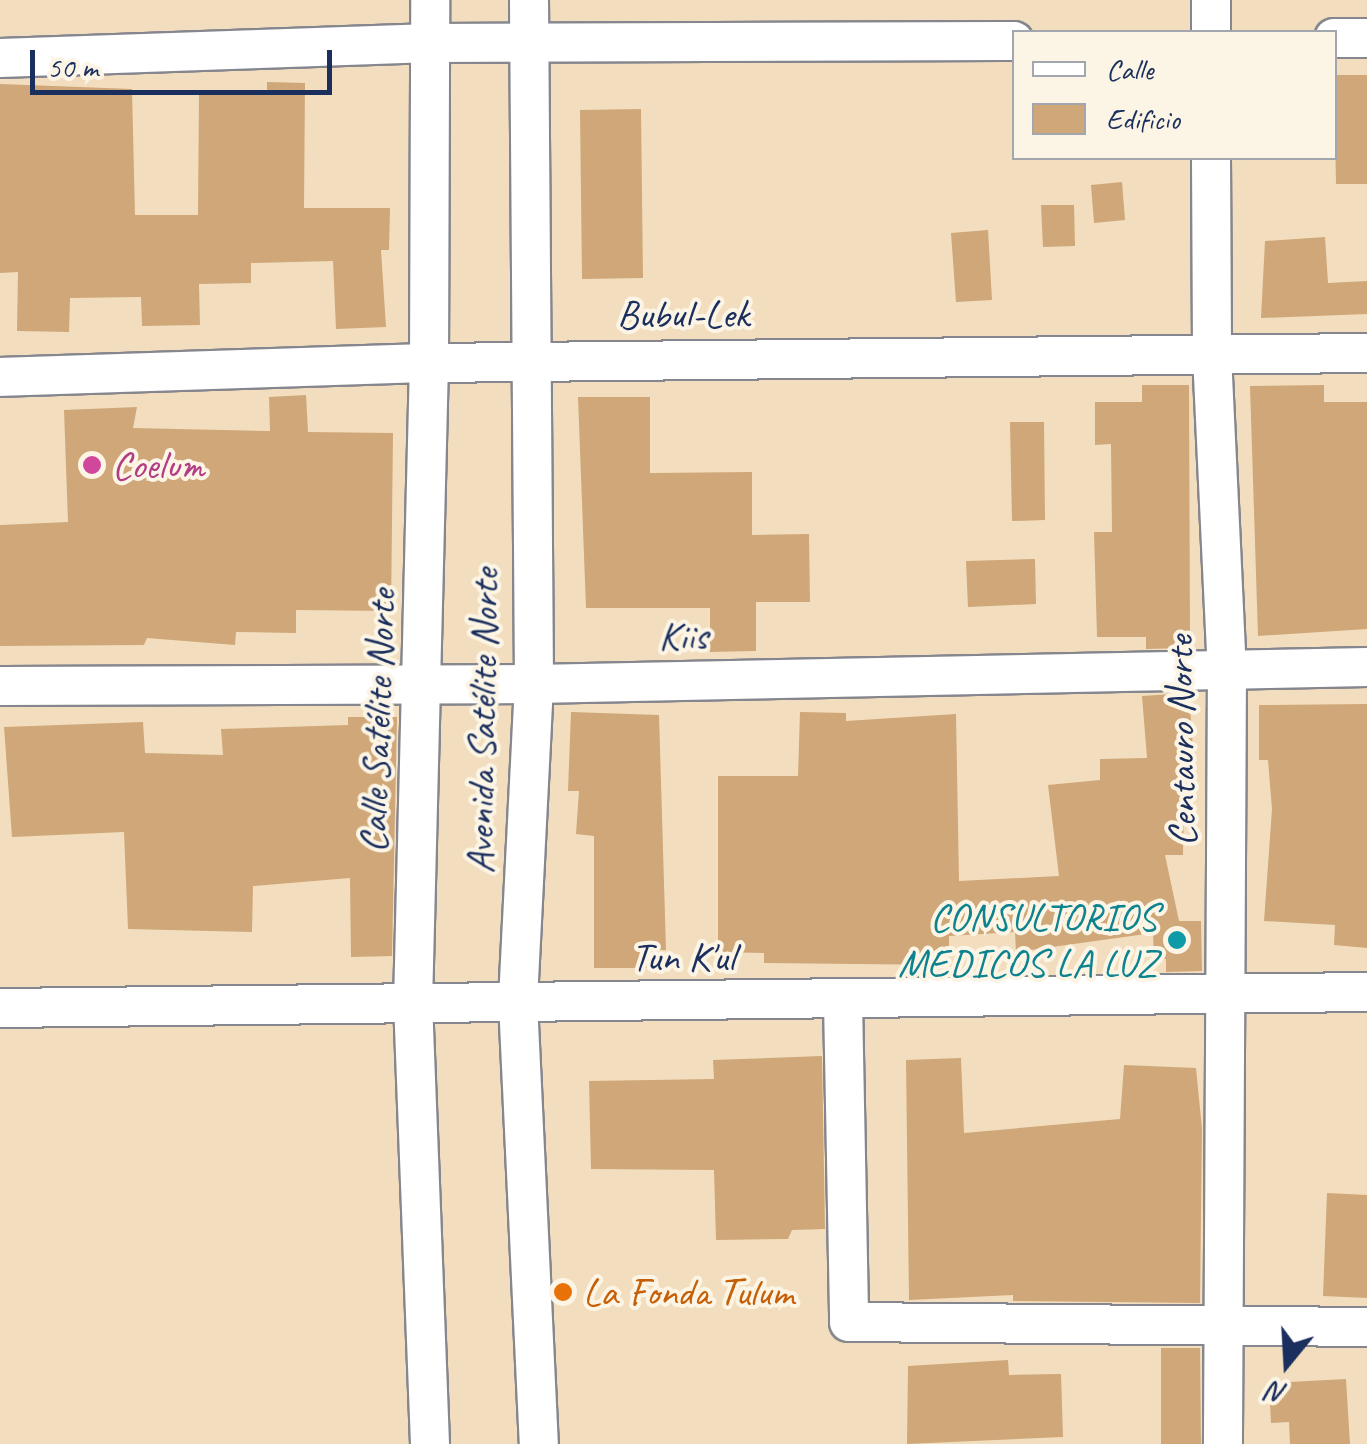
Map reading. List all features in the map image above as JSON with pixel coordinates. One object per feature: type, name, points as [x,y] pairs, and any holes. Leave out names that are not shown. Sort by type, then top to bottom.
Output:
[{"type":"street","name":"Calle Satélite Norte","points":[[430,0],[430,362],[413,1004],[430,1444]]},
{"type":"street","name":"Avenida Satélite Norte","points":[[529,0],[527,363],[534,684],[518,1002],[539,1444]]},
{"type":"street","points":[[1211,0],[1211,30]]},
{"type":"street","points":[[1337,38],[1367,38]]},
{"type":"street","points":[[0,58],[432,43],[1012,40]]},
{"type":"street","name":"Centauro Norte","points":[[1211,160],[1212,354],[1226,670],[1228,995],[1222,1444]]},
{"type":"street","name":"Bubul-Lek","points":[[0,377],[430,362],[1367,353]]},
{"type":"street","name":"Kiis","points":[[0,686],[534,684],[1367,668]]},
{"type":"street","name":"Tun K'ul","points":[[0,1008],[844,1002],[1367,992]]},
{"type":"street","points":[[844,1002],[849,1322],[1223,1330],[1367,1327]]},
{"type":"building","points":[[1337,75],[1367,75],[1367,184],[1336,184]]},
{"type":"building","points":[[267,82],[305,83],[304,208],[390,208],[389,250],[381,250],[386,327],[336,329],[333,261],[251,263],[251,283],[199,284],[200,325],[142,326],[141,297],[70,298],[69,332],[17,331],[18,272],[0,273],[0,84],[132,89],[135,215],[198,215],[199,93],[267,93]]},
{"type":"building","points":[[641,109],[643,278],[582,279],[580,110]]},
{"type":"building","points":[[1122,182],[1125,220],[1094,223],[1091,185]]},
{"type":"building","points":[[1041,205],[1074,205],[1075,246],[1043,247]]},
{"type":"building","points":[[988,230],[992,300],[956,302],[951,233]]},
{"type":"building","points":[[1325,237],[1328,283],[1367,281],[1367,314],[1261,318],[1265,241]]},
{"type":"building","points":[[1142,385],[1189,385],[1190,639],[1184,639],[1185,648],[1146,649],[1146,637],[1097,637],[1094,532],[1112,532],[1111,444],[1095,445],[1095,402],[1142,402]]},
{"type":"building","points":[[1324,385],[1324,402],[1367,402],[1367,629],[1258,636],[1250,386]]},
{"type":"building","points":[[306,395],[308,432],[393,433],[391,611],[296,610],[296,633],[236,632],[235,645],[147,638],[144,645],[0,646],[0,525],[68,522],[64,410],[137,407],[133,428],[270,431],[269,397]]},
{"type":"building","points":[[578,397],[650,397],[650,473],[752,472],[752,535],[809,534],[810,602],[756,602],[756,651],[710,652],[710,608],[586,608]]},
{"type":"building","points":[[1010,422],[1044,422],[1045,520],[1012,521]]},
{"type":"building","points":[[1035,559],[1036,604],[968,607],[966,561]]},
{"type":"building","points":[[1189,693],[1193,748],[1185,748],[1183,855],[1165,855],[1179,921],[1201,921],[1202,971],[1166,972],[1166,959],[1154,958],[1153,933],[1016,952],[1015,932],[949,936],[949,965],[764,963],[764,953],[718,952],[718,776],[798,776],[800,712],[846,713],[846,721],[956,714],[959,881],[1059,876],[1048,785],[1100,780],[1100,759],[1147,758],[1142,696]]},
{"type":"building","points":[[1367,704],[1367,948],[1334,945],[1335,925],[1264,921],[1272,809],[1268,760],[1259,760],[1259,705]]},
{"type":"building","points":[[571,712],[659,715],[666,950],[654,950],[654,968],[594,968],[594,836],[576,834],[579,791],[568,791]]},
{"type":"building","points":[[348,717],[397,717],[392,956],[351,957],[350,878],[253,886],[252,932],[128,929],[124,832],[12,837],[4,727],[143,722],[145,753],[223,755],[221,729],[348,725]]},
{"type":"building","points":[[822,1056],[825,1229],[792,1230],[788,1239],[716,1240],[714,1170],[591,1169],[589,1081],[714,1079],[713,1060]]},
{"type":"building","points":[[961,1058],[964,1133],[1120,1119],[1124,1065],[1196,1068],[1202,1129],[1200,1303],[1013,1301],[1013,1295],[909,1300],[906,1060]]},
{"type":"building","points":[[1327,1193],[1367,1195],[1367,1298],[1323,1296]]},
{"type":"building","points":[[1161,1348],[1200,1348],[1201,1444],[1161,1444]]},
{"type":"building","points":[[1008,1360],[1009,1375],[1061,1374],[1063,1437],[907,1444],[908,1366]]},
{"type":"building","points":[[1346,1379],[1350,1444],[1290,1444],[1289,1422],[1271,1423],[1269,1383]]},
{"type":"place","name":"Coelum","points":[[92,465]]},
{"type":"place","name":"CONSULTORIOS MEDICOS LA LUZ","points":[[1177,940]]},
{"type":"place","name":"La Fonda Tulum","points":[[563,1292]]}]
